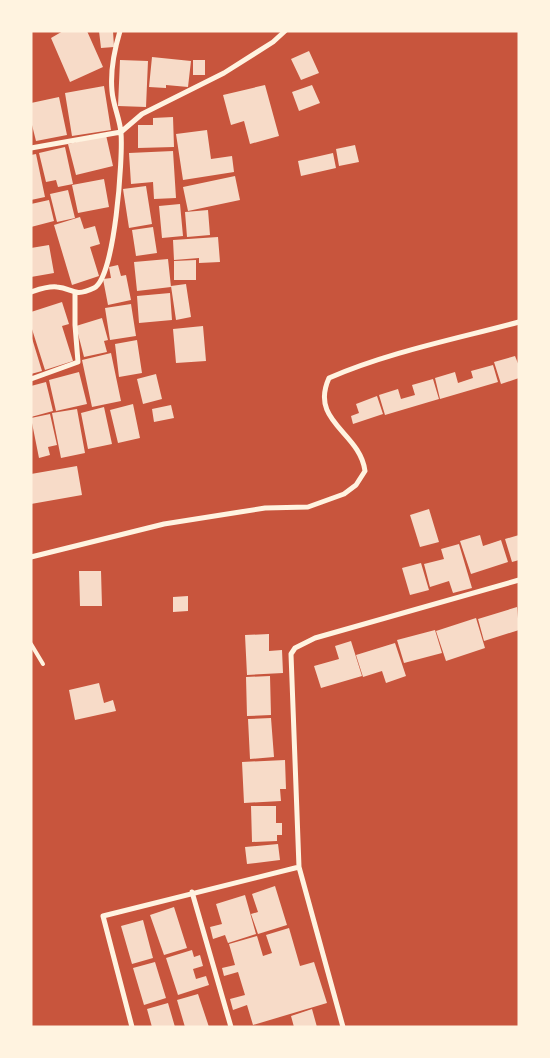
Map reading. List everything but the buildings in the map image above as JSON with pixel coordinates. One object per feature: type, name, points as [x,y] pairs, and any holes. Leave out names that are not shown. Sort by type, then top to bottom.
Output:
[{"type":"street","points":[[31,292],[48,287],[60,287],[75,293],[94,288],[104,275],[114,231],[121,173],[121,132],[112,92],[112,60],[120,31]]},
{"type":"street","points":[[31,148],[121,132],[142,114],[224,73],[273,42],[285,31]]},
{"type":"street","points":[[31,379],[78,362],[75,293]]},
{"type":"street","points":[[31,557],[164,524],[265,508],[308,507],[344,494],[356,485],[365,471],[360,453],[326,412],[325,387],[329,378],[349,369],[409,351],[519,322]]},
{"type":"street","points":[[343,1027],[298,867],[291,654],[295,648],[315,638],[519,580]]},
{"type":"street","points":[[132,1027],[103,916],[192,892],[298,867]]},
{"type":"street","points":[[192,892],[231,1027]]},
{"type":"lane","points":[[31,644],[43,664]]}]
